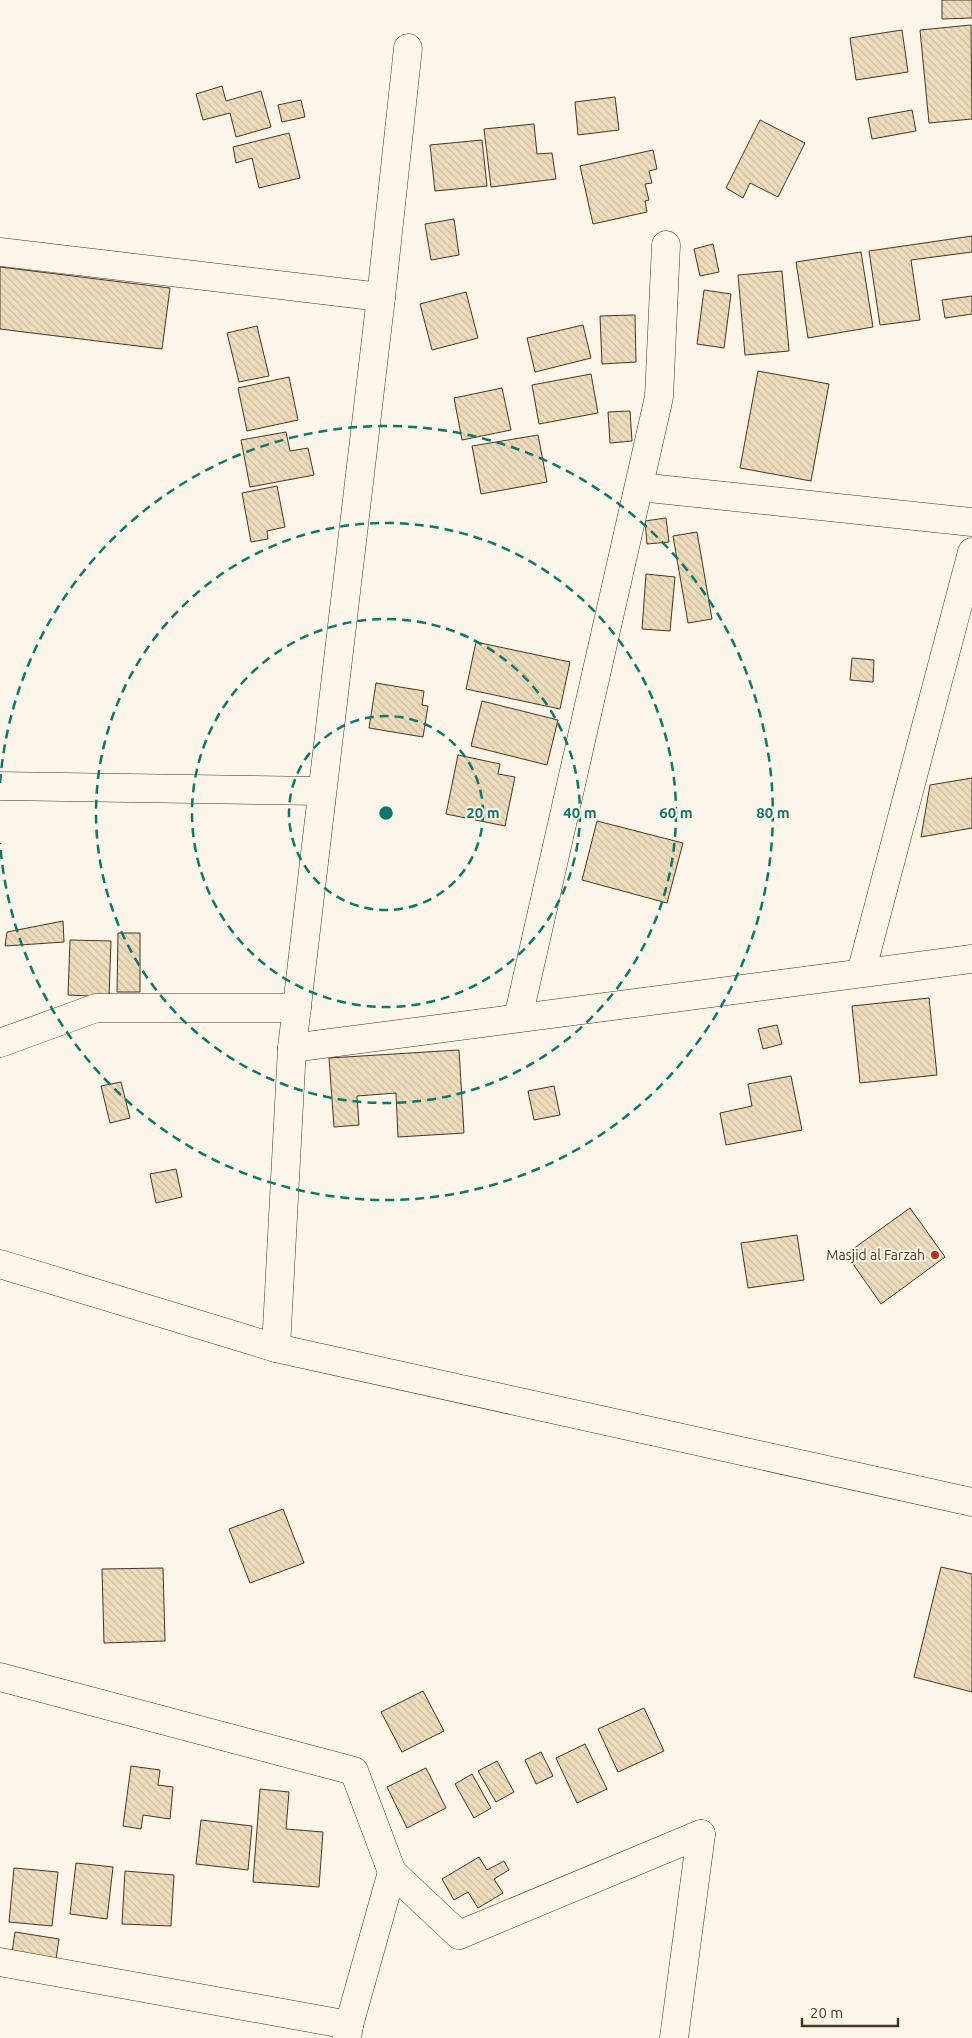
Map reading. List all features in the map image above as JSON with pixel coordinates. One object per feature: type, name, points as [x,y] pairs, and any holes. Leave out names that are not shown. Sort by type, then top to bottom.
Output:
[{"type":"street","points":[[276,1348],[292,1048],[381,297],[408,48]]},
{"type":"street","points":[[518,1018],[659,397],[666,245]]},
{"type":"street","points":[[0,252],[381,297]]},
{"type":"street","points":[[638,487],[972,522]]},
{"type":"street","points":[[861,973],[972,552]]},
{"type":"street","points":[[0,786],[321,791]]},
{"type":"street","points":[[292,1048],[972,959]]},
{"type":"street","points":[[0,1043],[96,1008],[297,1008]]},
{"type":"street","points":[[0,1264],[276,1348],[972,1502]]},
{"type":"street","points":[[0,1677],[354,1771],[392,1872],[459,1935],[701,1834],[674,2038]]},
{"type":"street","points":[[0,1962],[348,2032],[392,1872]]},
{"type":"building","points":[[942,0],[972,0],[972,18],[942,19]]},
{"type":"building","points":[[971,25],[972,119],[929,123],[920,30]]},
{"type":"building","points":[[902,30],[908,72],[856,80],[850,38]]},
{"type":"building","points":[[222,86],[226,101],[261,91],[271,127],[236,137],[230,113],[203,120],[196,94]]},
{"type":"building","points":[[615,97],[619,130],[578,135],[575,102]]},
{"type":"building","points":[[301,100],[305,117],[282,122],[278,105]]},
{"type":"building","points":[[912,110],[916,131],[872,139],[868,118]]},
{"type":"building","points":[[760,120],[805,143],[778,197],[750,183],[743,198],[726,188]]},
{"type":"building","points":[[534,124],[537,154],[552,153],[556,179],[491,187],[484,129]]},
{"type":"building","points":[[289,133],[300,178],[259,188],[252,158],[236,163],[233,147]]},
{"type":"building","points":[[482,140],[487,186],[435,191],[430,145]]},
{"type":"building","points":[[653,150],[657,169],[649,171],[652,183],[645,184],[649,200],[645,201],[647,212],[593,224],[580,166]]},
{"type":"building","points":[[454,219],[459,255],[431,260],[425,224]]},
{"type":"building","points":[[972,236],[972,252],[911,260],[920,320],[880,325],[869,251]]},
{"type":"building","points":[[713,244],[719,272],[700,276],[694,249]]},
{"type":"building","points":[[861,252],[873,327],[808,338],[796,262]]},
{"type":"building","points":[[0,267],[170,288],[162,349],[0,329]]},
{"type":"building","points":[[782,271],[789,351],[745,355],[738,275]]},
{"type":"building","points":[[704,290],[731,294],[724,348],[697,344]]},
{"type":"building","points":[[466,292],[478,338],[432,350],[420,304]]},
{"type":"building","points":[[972,296],[972,314],[945,318],[942,300]]},
{"type":"building","points":[[635,315],[636,362],[602,364],[600,316]]},
{"type":"building","points":[[583,325],[591,358],[535,372],[527,338]]},
{"type":"building","points":[[257,326],[269,376],[239,382],[227,333]]},
{"type":"building","points":[[758,371],[829,384],[811,481],[740,468]]},
{"type":"building","points":[[591,374],[598,413],[539,424],[532,385]]},
{"type":"building","points":[[289,377],[298,420],[247,431],[238,388]]},
{"type":"building","points":[[502,388],[511,430],[462,440],[454,398]]},
{"type":"building","points":[[630,411],[632,441],[610,443],[608,412]]},
{"type":"building","points":[[286,432],[290,451],[308,448],[314,475],[250,487],[241,440]]},
{"type":"building","points":[[538,435],[547,482],[481,494],[472,446]]},
{"type":"building","points":[[277,486],[285,527],[267,531],[268,539],[251,542],[242,493]]},
{"type":"building","points":[[666,518],[669,542],[647,544],[645,521]]},
{"type":"building","points":[[697,532],[712,619],[688,623],[673,536]]},
{"type":"building","points":[[646,574],[675,577],[670,631],[642,629]]},
{"type":"building","points":[[476,642],[570,662],[560,709],[466,689]]},
{"type":"building","points":[[852,658],[874,660],[873,682],[850,680]]},
{"type":"building","points":[[376,683],[424,691],[422,705],[428,706],[423,737],[369,728]]},
{"type":"building","points":[[482,701],[558,720],[547,765],[471,746]]},
{"type":"building","points":[[458,755],[500,764],[498,774],[515,777],[505,826],[446,814]]},
{"type":"building","points":[[972,778],[972,828],[921,837],[930,785]]},
{"type":"building","points":[[597,821],[683,843],[667,903],[582,880]]},
{"type":"building","points":[[63,921],[64,942],[5,946],[7,932]]},
{"type":"building","points":[[118,933],[140,933],[140,992],[117,992]]},
{"type":"building","points":[[70,940],[111,941],[109,997],[68,995]]},
{"type":"building","points":[[929,998],[937,1075],[860,1083],[852,1006]]},
{"type":"building","points":[[777,1025],[782,1044],[763,1049],[758,1029]]},
{"type":"building","points":[[459,1050],[464,1133],[398,1137],[396,1093],[357,1096],[359,1125],[334,1127],[329,1058]]},
{"type":"building","points":[[791,1076],[802,1130],[726,1145],[720,1113],[752,1106],[748,1084]]},
{"type":"building","points":[[121,1082],[130,1118],[110,1123],[101,1086]]},
{"type":"building","points":[[554,1086],[560,1115],[534,1120],[528,1091]]},
{"type":"building","points":[[176,1169],[182,1197],[156,1203],[150,1174]]},
{"type":"building","points":[[910,1208],[945,1257],[881,1304],[846,1254]]},
{"type":"building","points":[[797,1235],[804,1280],[748,1288],[741,1243]]},
{"type":"building","points":[[283,1509],[304,1563],[250,1583],[229,1529]]},
{"type":"building","points":[[941,1567],[972,1574],[972,1692],[914,1677]]},
{"type":"building","points":[[163,1568],[165,1641],[104,1643],[102,1569]]},
{"type":"building","points":[[423,1691],[444,1731],[402,1752],[381,1712]]},
{"type":"building","points":[[644,1708],[664,1751],[618,1772],[598,1729]]},
{"type":"building","points":[[585,1744],[607,1789],[577,1803],[556,1758]]},
{"type":"building","points":[[541,1752],[553,1776],[536,1784],[525,1760]]},
{"type":"building","points":[[497,1761],[514,1792],[496,1802],[478,1771]]},
{"type":"building","points":[[131,1766],[160,1770],[158,1785],[173,1787],[170,1819],[143,1815],[141,1829],[123,1826]]},
{"type":"building","points":[[426,1768],[446,1808],[407,1828],[387,1787]]},
{"type":"building","points":[[472,1774],[491,1808],[474,1818],[455,1784]]},
{"type":"building","points":[[260,1789],[289,1792],[286,1829],[323,1832],[319,1887],[253,1882]]},
{"type":"building","points":[[201,1820],[252,1826],[248,1870],[196,1864]]},
{"type":"building","points":[[479,1857],[487,1870],[504,1861],[509,1870],[494,1879],[503,1893],[478,1908],[468,1892],[454,1900],[442,1879]]},
{"type":"building","points":[[76,1863],[113,1867],[107,1919],[70,1914]]},
{"type":"building","points":[[14,1868],[58,1872],[52,1926],[9,1922]]},
{"type":"building","points":[[125,1871],[174,1875],[171,1926],[122,1924]]},
{"type":"building","points":[[15,1932],[59,1939],[53,1979],[9,1973]]},
{"type":"place","name":"Masjid al Farzah","points":[[935,1255]]}]
